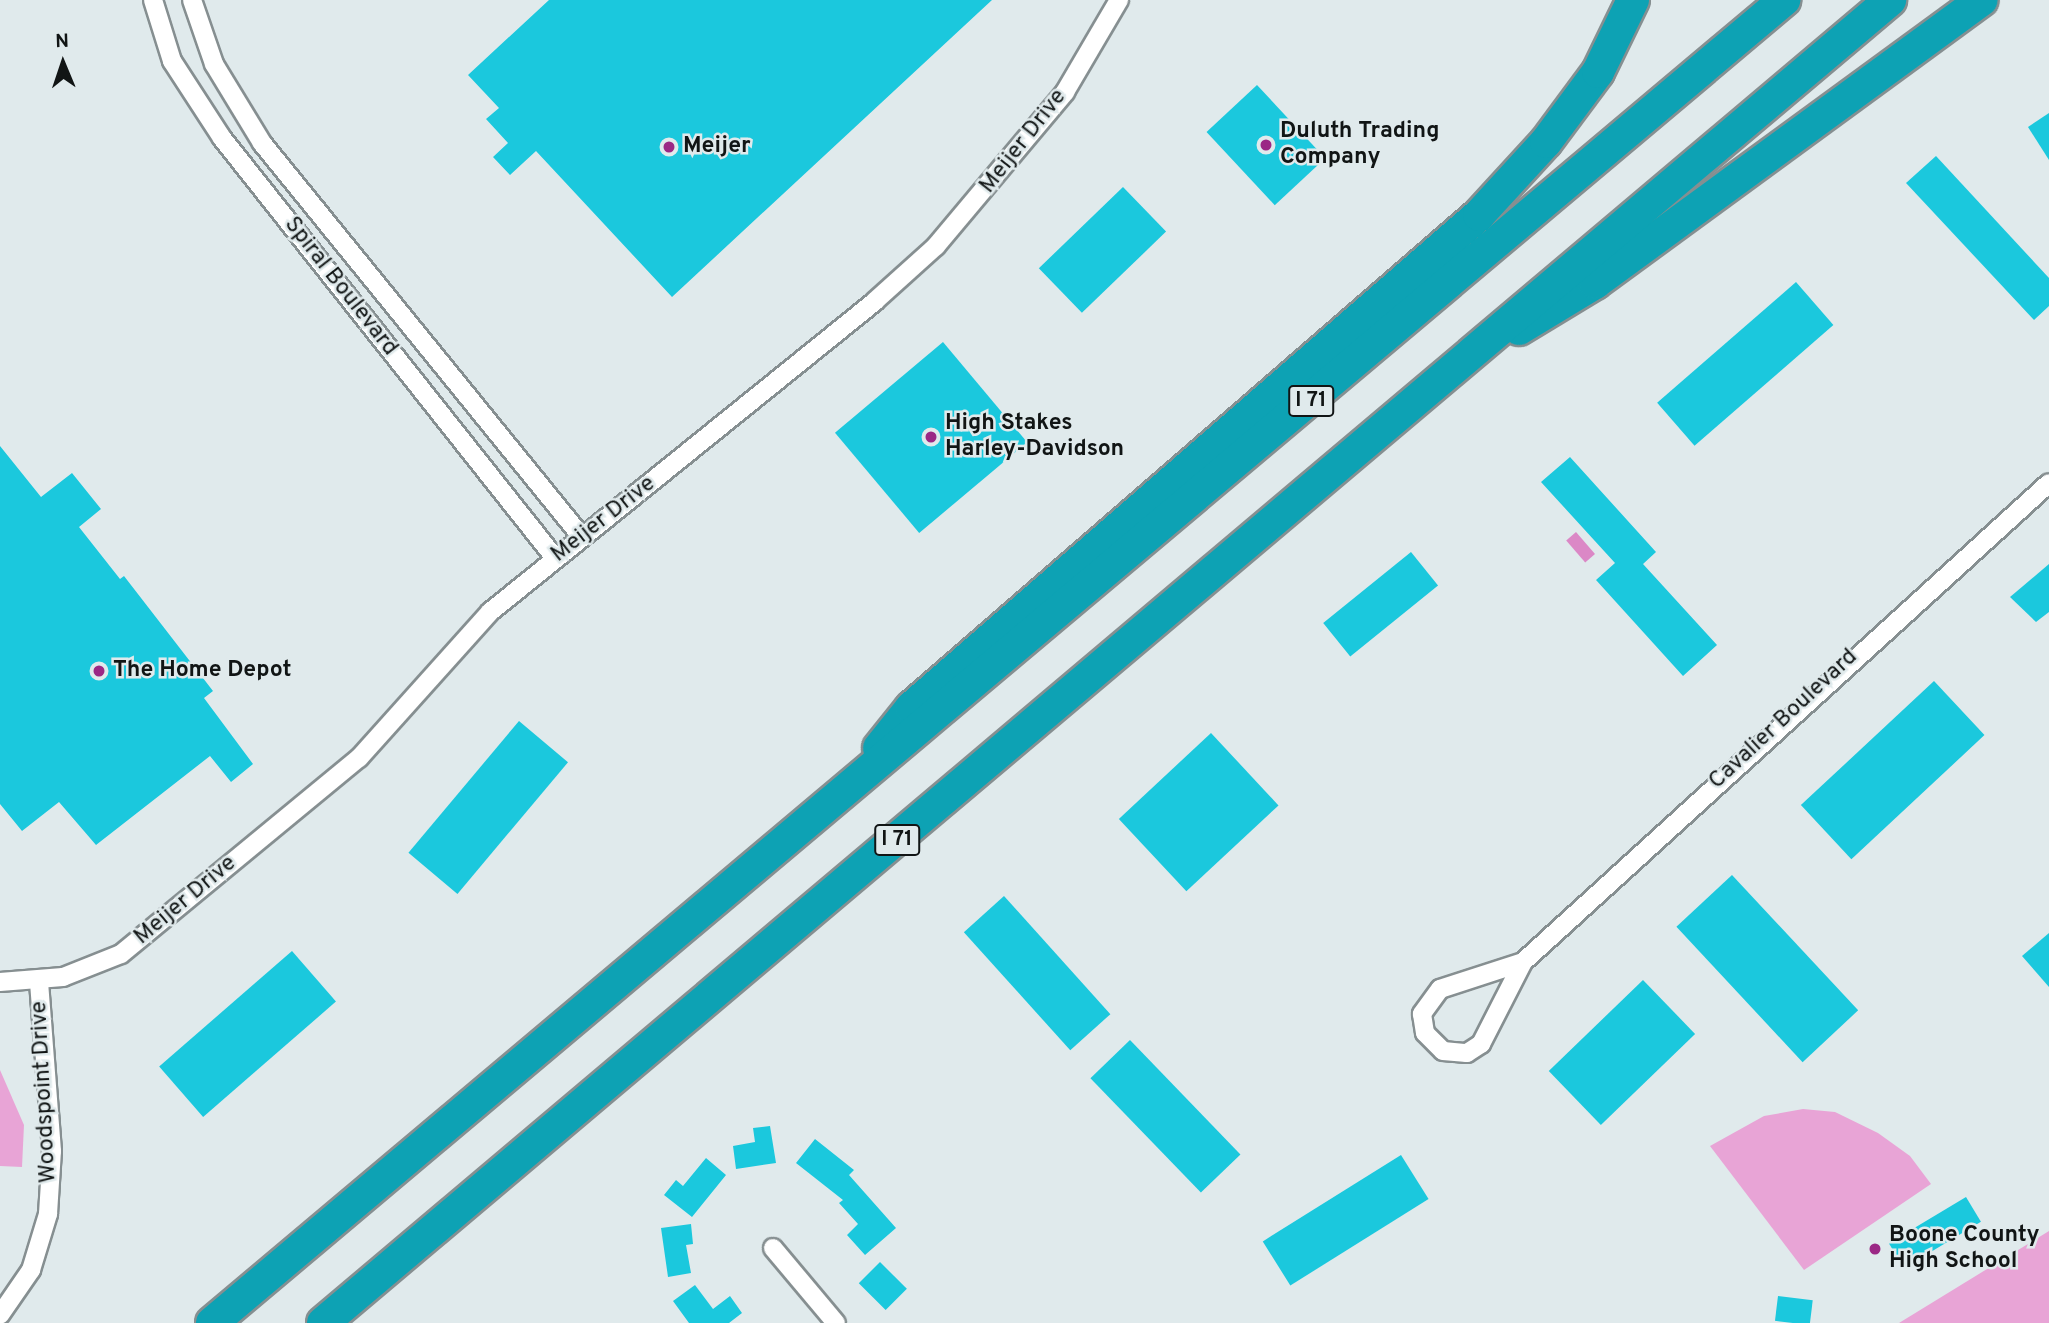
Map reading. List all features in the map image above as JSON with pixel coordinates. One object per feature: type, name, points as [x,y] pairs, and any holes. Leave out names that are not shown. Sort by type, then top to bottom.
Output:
[{"type":"highway","points":[[837,801],[911,708],[1479,215],[1546,142],[1598,72],[1633,0]]},
{"type":"highway","name":"I 71","points":[[212,1323],[837,801],[1784,0]]},
{"type":"highway","name":"I 71","points":[[323,1323],[1890,0]]},
{"type":"highway","points":[[1468,355],[1556,310],[1982,0]]},
{"type":"street","name":"Spiral Boulevard","points":[[152,0],[172,61],[222,138],[555,558]]},
{"type":"street","name":"Spiral Boulevard","points":[[192,0],[214,64],[262,143],[581,536]]},
{"type":"street","name":"Meijer Drive","points":[[0,982],[39,982],[93,968],[146,936],[370,748],[457,643],[581,536],[706,439],[936,246],[1065,92],[1119,0]]},
{"type":"street","name":"Cavalier Boulevard","points":[[1523,962],[1440,989],[1422,1014],[1425,1033],[1443,1051],[1467,1053],[1481,1044],[1523,962],[2049,482]]},
{"type":"street","name":"Woodspoint Drive","points":[[0,1315],[31,1270],[48,1214],[52,1151],[39,982]]},
{"type":"street","points":[[773,1248],[836,1323]]},
{"type":"shaded area","points":[[1576,532],[1595,554],[1585,562],[1566,541]]},
{"type":"shaded area","points":[[0,1070],[24,1125],[22,1167],[0,1166]]},
{"type":"shaded area","points":[[1803,1109],[1835,1112],[1878,1133],[1910,1156],[1931,1184],[1804,1270],[1710,1146],[1764,1116]]},
{"type":"shaded area","points":[[2049,1231],[2049,1323],[1899,1323]]},
{"type":"building","name":"Meijer","points":[[549,0],[992,0],[672,297],[536,151],[510,175],[493,157],[508,143],[486,119],[499,108],[468,75]]},
{"type":"building","name":"Duluth Trading Company","points":[[1257,85],[1325,158],[1275,205],[1207,132]]},
{"type":"building","points":[[2049,113],[2049,160],[2028,127]]},
{"type":"building","points":[[1936,156],[2049,278],[2049,306],[2034,320],[1906,183]]},
{"type":"building","points":[[1123,187],[1166,232],[1082,313],[1039,268]]},
{"type":"building","points":[[1796,282],[1833,325],[1695,446],[1657,403]]},
{"type":"building","name":"High Stakes Harley-Davidson","points":[[943,342],[1027,442],[919,533],[835,433]]},
{"type":"building","name":"The Home Depot","points":[[0,446],[41,497],[72,473],[101,509],[79,527],[120,579],[124,576],[213,691],[204,698],[253,764],[231,782],[210,756],[96,845],[59,802],[22,831],[0,804]]},
{"type":"building","points":[[1570,457],[1656,552],[1643,564],[1717,645],[1683,676],[1596,580],[1615,563],[1541,482]]},
{"type":"building","points":[[1411,552],[1438,585],[1350,657],[1323,623]]},
{"type":"building","points":[[2049,564],[2049,612],[2036,622],[2010,597]]},
{"type":"building","points":[[1934,681],[1984,735],[1851,859],[1801,805]]},
{"type":"building","points":[[519,721],[568,762],[457,894],[408,853]]},
{"type":"building","points":[[1211,733],[1279,805],[1186,891],[1119,819]]},
{"type":"building","points":[[1732,875],[1858,1010],[1803,1062],[1676,927]]},
{"type":"building","points":[[1004,896],[1110,1014],[1070,1050],[964,932]]},
{"type":"building","points":[[2049,933],[2049,987],[2022,956]]},
{"type":"building","points":[[292,951],[336,1002],[203,1117],[159,1066]]},
{"type":"building","points":[[1643,980],[1695,1034],[1601,1125],[1549,1071]]},
{"type":"building","points":[[1130,1040],[1240,1154],[1201,1193],[1090,1078]]},
{"type":"building","points":[[770,1126],[776,1163],[736,1169],[733,1146],[755,1142],[753,1128]]},
{"type":"building","points":[[815,1139],[854,1170],[849,1175],[896,1228],[865,1255],[847,1235],[858,1224],[839,1203],[843,1200],[796,1163]]},
{"type":"building","points":[[1401,1155],[1429,1199],[1290,1285],[1263,1241]]},
{"type":"building","points":[[706,1158],[726,1175],[692,1217],[664,1195],[676,1180],[683,1186]]},
{"type":"building","points":[[1966,1197],[1981,1222],[1904,1268],[1889,1243]]},
{"type":"building","points":[[691,1224],[693,1244],[686,1245],[691,1273],[668,1277],[661,1228]]},
{"type":"building","points":[[880,1262],[907,1289],[886,1310],[859,1283]]},
{"type":"building","points":[[695,1285],[713,1309],[730,1296],[742,1313],[729,1323],[689,1323],[673,1301]]},
{"type":"building","points":[[1778,1296],[1813,1300],[1810,1323],[1775,1321]]},
{"type":"place","name":"Duluth Trading Company","points":[[1266,145]]},
{"type":"place","name":"Meijer","points":[[669,147]]},
{"type":"place","name":"High Stakes Harley-Davidson","points":[[931,437]]},
{"type":"place","name":"The Home Depot","points":[[99,671]]},
{"type":"place","name":"Boone County High School","points":[[1875,1249]]}]
